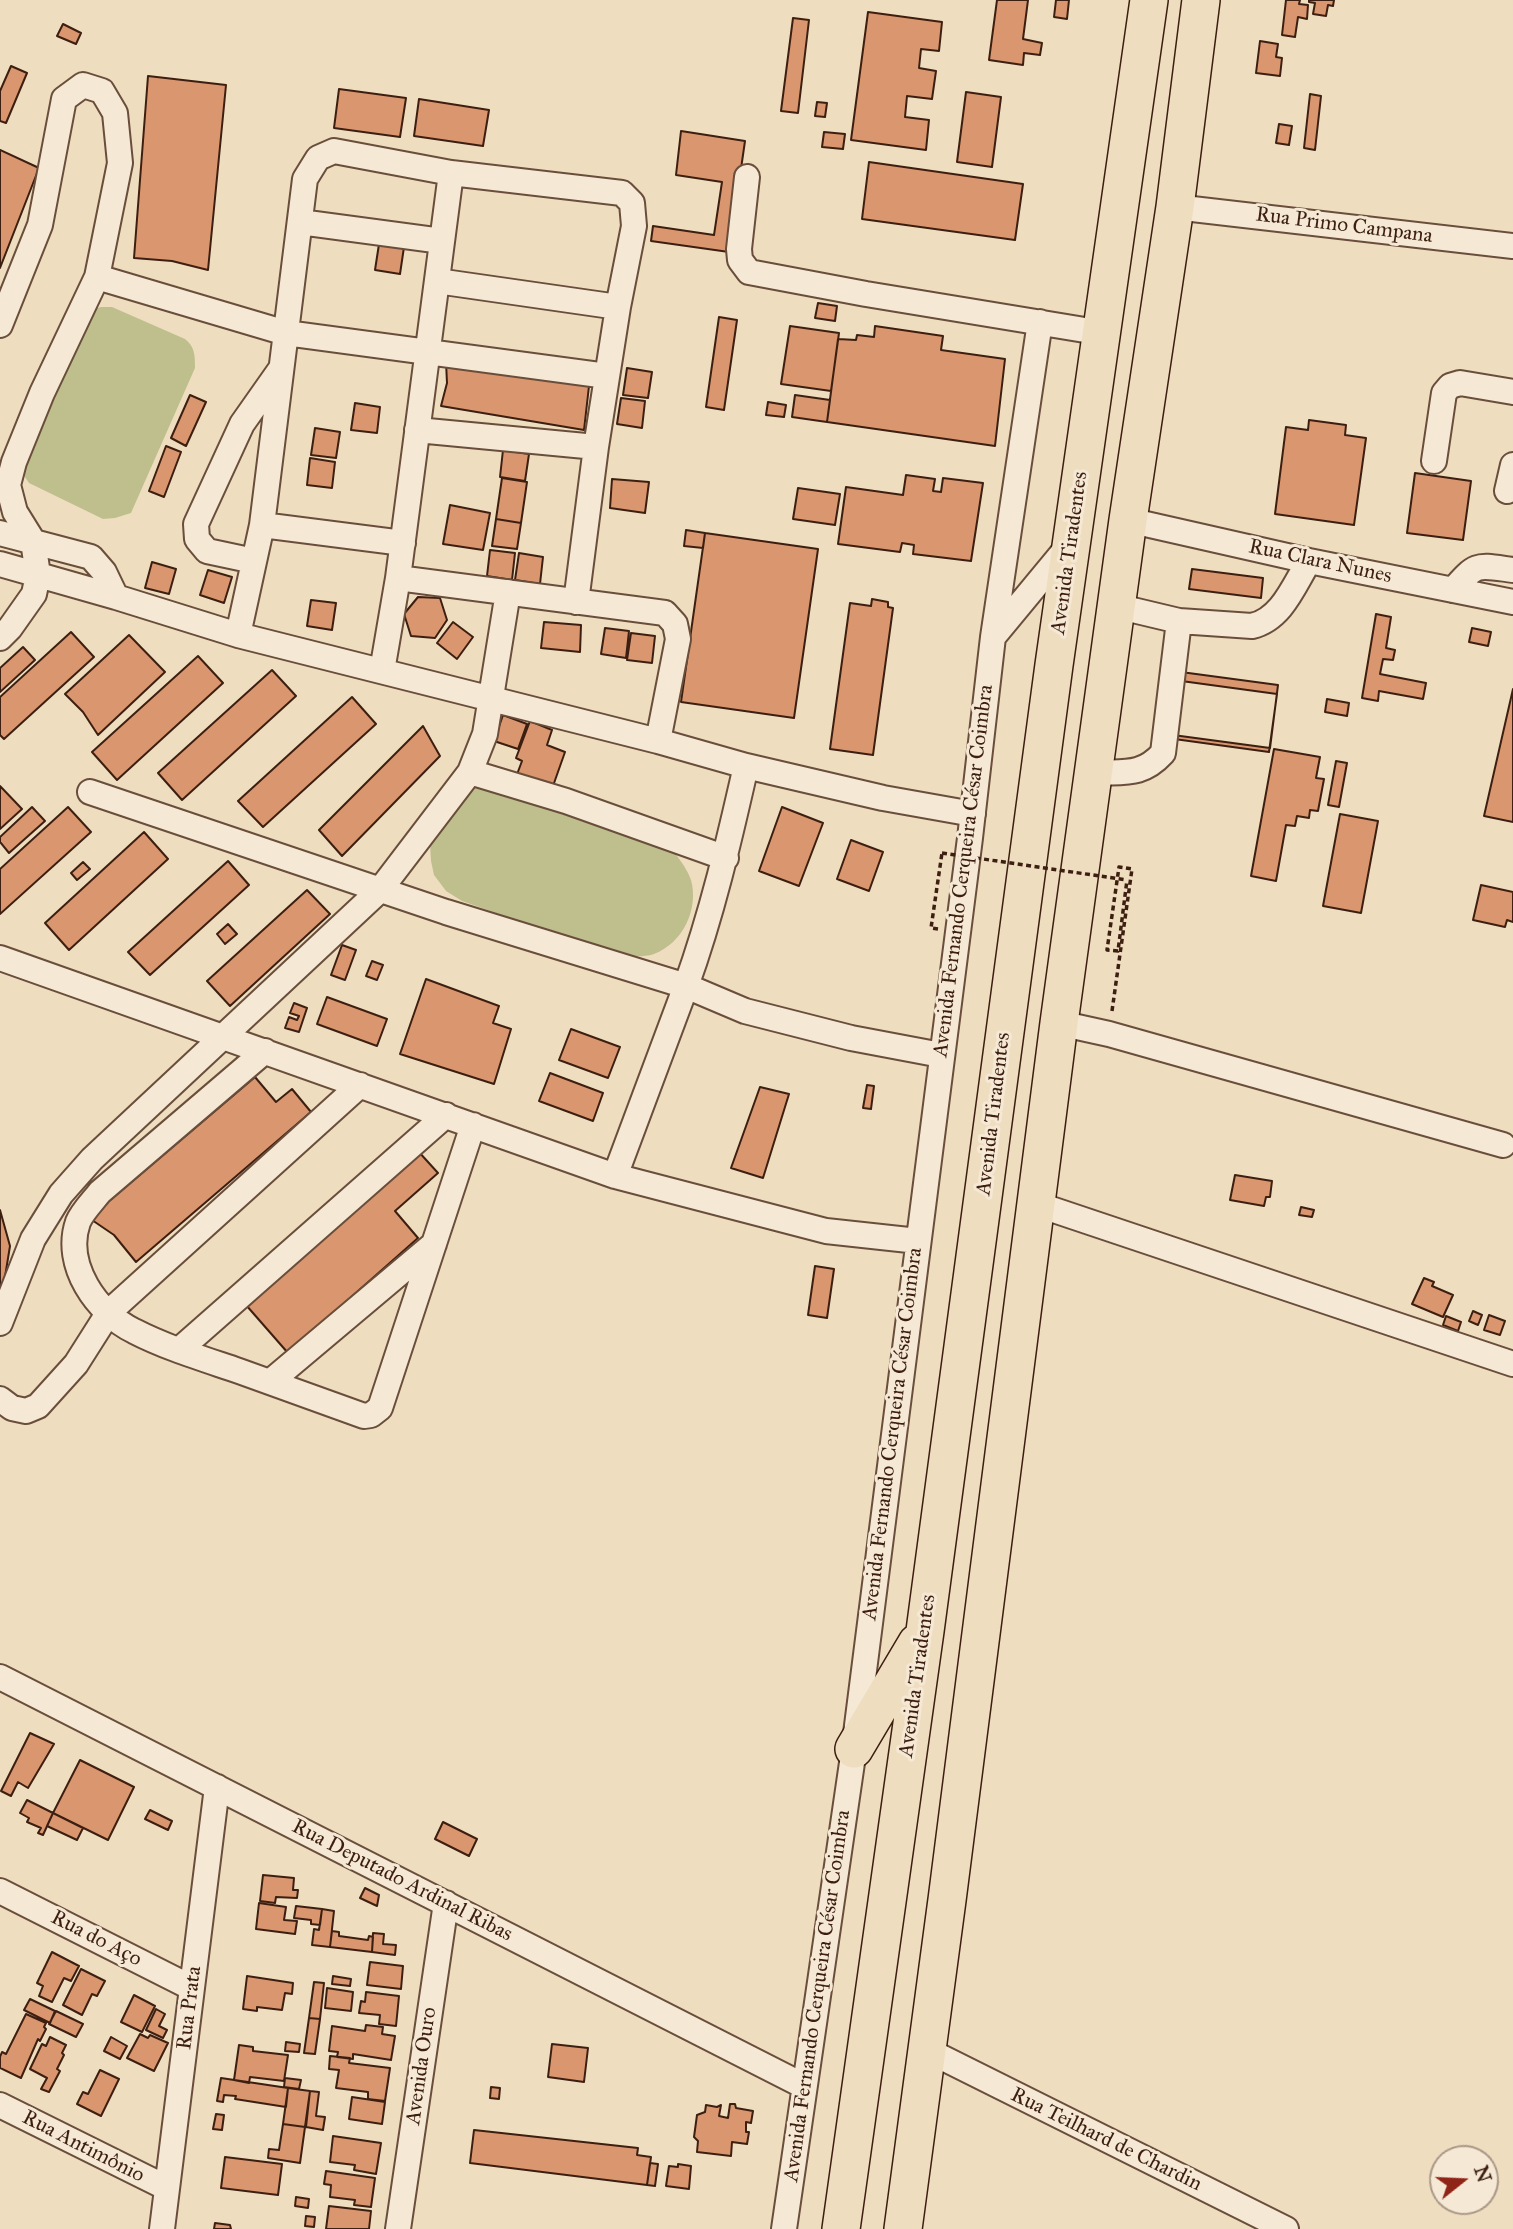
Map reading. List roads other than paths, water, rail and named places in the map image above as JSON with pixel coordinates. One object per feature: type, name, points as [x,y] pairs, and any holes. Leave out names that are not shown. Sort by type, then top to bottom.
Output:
[{"type":"highway","name":"Avenida Tiradentes","points":[[841,2229],[1072,540],[1149,0]]},
{"type":"highway","points":[[903,2229],[1059,1023],[1128,520],[1175,207],[1201,0]]},
{"type":"highway","points":[[854,1749],[925,1630]]},
{"type":"street","points":[[0,325],[40,225],[64,99],[83,85],[102,91],[116,113],[120,163],[97,277],[42,393],[14,462],[8,485],[15,512],[33,541],[38,575],[34,594],[0,638]]},
{"type":"street","points":[[238,635],[262,526],[305,179],[318,158],[334,152],[451,173],[622,193],[632,203],[634,226],[596,447],[576,602]]},
{"type":"street","points":[[382,671],[403,543],[451,173]]},
{"type":"street","points":[[747,177],[738,249],[740,260],[749,272],[1103,333]]},
{"type":"street","name":"Rua Primo Campana","points":[[1175,207],[1513,246]]},
{"type":"street","points":[[300,222],[442,241]]},
{"type":"street","points":[[97,277],[286,333],[607,376]]},
{"type":"street","points":[[437,281],[618,307]]},
{"type":"street","name":"Avenida Fernando Cerqueira César Coimbra","points":[[784,2229],[854,1749],[973,814],[993,637],[1040,322]]},
{"type":"street","points":[[254,561],[207,551],[197,539],[195,524],[242,424],[281,369]]},
{"type":"street","points":[[1434,461],[1444,393],[1450,386],[1460,383],[1513,392]]},
{"type":"street","points":[[417,430],[596,447]]},
{"type":"street","points":[[1507,491],[1513,465]]},
{"type":"street","name":"Rua Clara Nunes","points":[[1128,520],[1309,561],[1513,602]]},
{"type":"street","points":[[262,526],[403,543]]},
{"type":"street","points":[[0,533],[91,557],[104,572],[116,597]]},
{"type":"street","points":[[993,637],[1072,540]]},
{"type":"street","points":[[1116,606],[1179,621],[1252,626],[1262,624],[1275,615],[1309,561]]},
{"type":"street","points":[[0,564],[238,635],[658,741],[746,766],[883,798],[973,814]]},
{"type":"street","points":[[1453,590],[1473,568],[1482,565],[1513,570]]},
{"type":"street","points":[[398,578],[665,613],[675,624],[678,639],[658,741]]},
{"type":"street","points":[[0,1323],[33,1239],[61,1194],[92,1158],[380,890],[470,772],[485,734],[509,593]]},
{"type":"street","points":[[1094,773],[1143,770],[1163,753],[1179,621]]},
{"type":"street","points":[[615,1175],[705,932],[726,858],[746,766]]},
{"type":"street","points":[[470,772],[566,801],[726,858]]},
{"type":"street","points":[[90,792],[380,890],[686,986],[745,1011],[851,1038],[941,1055]]},
{"type":"street","points":[[0,958],[615,1175],[827,1231],[918,1241]]},
{"type":"street","points":[[1059,1023],[1109,1034],[1503,1145]]},
{"type":"street","points":[[265,1051],[100,1192],[78,1221],[74,1247],[79,1270],[92,1295],[132,1330],[179,1350],[364,1416],[380,1408],[473,1125]]},
{"type":"street","points":[[0,1399],[12,1408],[26,1411],[38,1406],[76,1364],[109,1312],[360,1085]]},
{"type":"street","points":[[179,1350],[446,1115]]},
{"type":"street","points":[[1036,1204],[1513,1364]]},
{"type":"street","points":[[270,1382],[434,1243]]},
{"type":"street","name":"Rua Deputado Ardinal Ribas","points":[[0,1677],[804,2086]]},
{"type":"street","name":"Rua Prata","points":[[162,2229],[217,1787]]},
{"type":"street","name":"Rua do Aço","points":[[0,1891],[192,1988]]},
{"type":"street","name":"Avenida Ouro","points":[[398,2229],[446,1903]]},
{"type":"street","name":"Rua Teilhard de Chardin","points":[[927,2050],[1286,2229]]},
{"type":"street","name":"Rua Antimônio","points":[[0,2105],[167,2188]]}]
